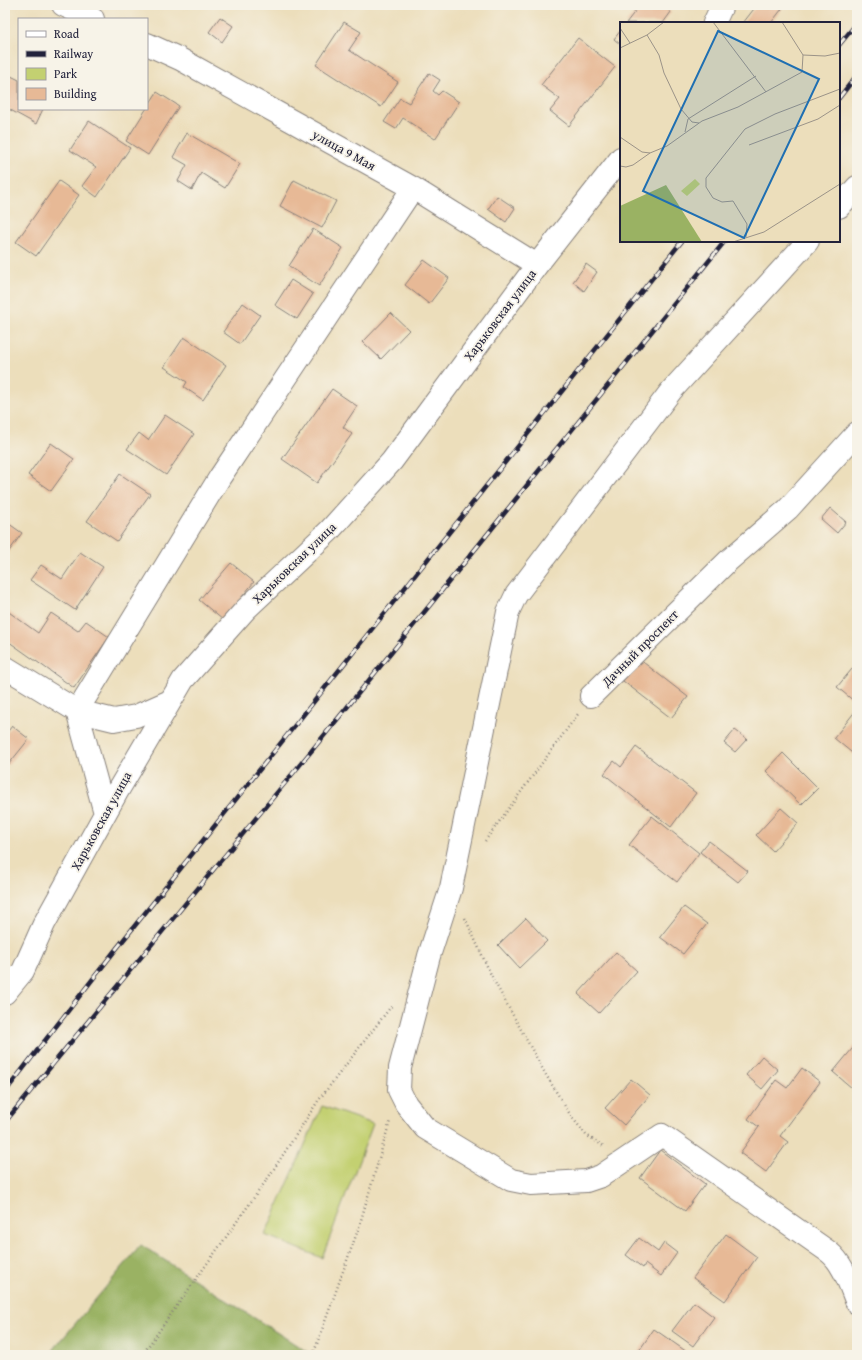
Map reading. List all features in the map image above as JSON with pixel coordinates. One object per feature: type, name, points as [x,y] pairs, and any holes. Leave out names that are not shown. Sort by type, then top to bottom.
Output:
[{"type":"street","points":[[63,5],[91,18]]},
{"type":"street","points":[[714,22],[721,5]]},
{"type":"street","name":"улица 9 Мая","points":[[148,44],[180,59],[413,188],[537,265]]},
{"type":"street","name":"Харьковская улица","points":[[5,994],[23,971],[44,924],[105,813],[183,680],[246,609],[329,531],[392,461],[537,265],[620,159]]},
{"type":"street","points":[[840,206],[857,187]]},
{"type":"street","points":[[105,813],[77,711],[220,477],[413,188]]},
{"type":"street","points":[[807,242],[671,391],[516,595],[508,612],[451,888],[429,956],[400,1068],[399,1090],[406,1104],[425,1128],[511,1180],[531,1184],[586,1181],[601,1176],[662,1135],[835,1256],[844,1270],[857,1303]]},
{"type":"street","name":"Дачный проспект","points":[[591,696],[728,561],[788,509],[857,433]]},
{"type":"street","points":[[5,667],[77,711],[114,720],[136,716],[170,701]]},
{"type":"path","name":"Дачный проспект","points":[[484,843],[591,696]]},
{"type":"path","points":[[451,888],[493,979],[546,1075],[571,1116],[586,1135],[606,1148]]},
{"type":"path","points":[[142,1355],[268,1178],[318,1101],[395,1000]]},
{"type":"path","points":[[314,1355],[358,1227],[399,1090]]},
{"type":"green space","points":[[322,1106],[373,1124],[322,1258],[265,1235]]},
{"type":"green space","points":[[141,1245],[312,1355],[49,1355]]},
{"type":"building","points":[[640,5],[662,5],[671,12],[664,22],[627,22]]},
{"type":"building","points":[[757,5],[785,5],[772,22],[744,22]]},
{"type":"building","points":[[220,17],[233,26],[222,42],[209,32]]},
{"type":"building","points":[[344,22],[361,32],[349,50],[398,82],[381,107],[316,65]]},
{"type":"building","points":[[620,31],[620,44],[614,39]]},
{"type":"building","points":[[578,38],[615,67],[569,126],[550,111],[560,99],[541,85]]},
{"type":"building","points":[[5,73],[18,80],[18,110],[43,110],[36,124],[5,107]]},
{"type":"building","points":[[429,73],[440,80],[433,91],[438,95],[442,91],[459,102],[435,139],[403,118],[396,129],[384,122],[400,98],[409,103]]},
{"type":"building","points":[[157,92],[179,106],[148,155],[126,141],[146,110],[148,110],[148,106]]},
{"type":"building","points":[[89,121],[130,148],[97,197],[82,186],[96,167],[70,150]]},
{"type":"building","points":[[187,133],[240,164],[225,188],[201,173],[192,190],[178,181],[187,165],[173,157]]},
{"type":"building","points":[[294,180],[336,201],[322,228],[280,206]]},
{"type":"building","points":[[59,181],[79,195],[36,256],[16,242]]},
{"type":"building","points":[[497,196],[515,208],[506,222],[488,209]]},
{"type":"building","points":[[313,229],[343,248],[319,286],[289,266]]},
{"type":"building","points":[[424,260],[449,278],[429,304],[405,285]]},
{"type":"building","points":[[586,264],[597,272],[584,291],[573,282]]},
{"type":"building","points":[[291,280],[313,294],[297,319],[275,305]]},
{"type":"building","points":[[243,303],[260,315],[240,344],[223,332]]},
{"type":"building","points":[[391,313],[409,330],[381,359],[363,342]]},
{"type":"building","points":[[184,337],[226,365],[203,400],[184,387],[187,382],[164,367]]},
{"type":"building","points":[[332,389],[357,406],[343,427],[352,434],[317,483],[282,459]]},
{"type":"building","points":[[165,415],[194,434],[166,475],[127,449],[139,433],[148,440]]},
{"type":"building","points":[[51,443],[74,459],[51,491],[28,475]]},
{"type":"building","points":[[120,474],[150,494],[117,541],[87,521]]},
{"type":"building","points":[[830,508],[846,522],[837,533],[821,519]]},
{"type":"building","points":[[5,521],[22,533],[5,557]]},
{"type":"building","points":[[80,552],[103,567],[75,610],[30,580],[41,565],[62,579]]},
{"type":"building","points":[[231,563],[254,582],[223,620],[199,600]]},
{"type":"building","points":[[6,610],[38,633],[51,613],[78,631],[86,621],[109,637],[74,688],[5,639]]},
{"type":"building","points":[[639,659],[688,697],[671,718],[623,681]]},
{"type":"building","points":[[857,663],[857,700],[855,702],[837,687]]},
{"type":"building","points":[[857,709],[857,757],[834,738]]},
{"type":"building","points":[[12,726],[29,739],[8,765],[5,762],[5,735]]},
{"type":"building","points":[[735,730],[747,739],[735,752],[724,743]]},
{"type":"building","points":[[636,747],[696,793],[671,827],[604,774],[614,761],[621,767]]},
{"type":"building","points":[[783,753],[818,788],[801,805],[766,771]]},
{"type":"building","points":[[781,808],[798,823],[773,851],[756,835]]},
{"type":"building","points":[[652,816],[699,853],[677,882],[629,845]]},
{"type":"building","points":[[709,841],[748,871],[738,882],[700,852]]},
{"type":"building","points":[[684,907],[707,924],[683,954],[660,937]]},
{"type":"building","points":[[526,918],[547,941],[519,968],[498,945]]},
{"type":"building","points":[[616,952],[637,971],[599,1013],[578,994]]},
{"type":"building","points":[[857,1043],[857,1083],[852,1088],[833,1072]]},
{"type":"building","points":[[762,1056],[778,1070],[762,1089],[746,1075]]},
{"type":"building","points":[[802,1068],[820,1082],[780,1136],[788,1142],[766,1172],[740,1153],[759,1127],[748,1119],[776,1080],[787,1088]]},
{"type":"building","points":[[631,1079],[650,1095],[624,1125],[605,1108]]},
{"type":"building","points":[[660,1150],[705,1184],[685,1211],[640,1178]]},
{"type":"building","points":[[726,1234],[757,1257],[725,1301],[693,1278]]},
{"type":"building","points":[[639,1238],[658,1252],[664,1243],[677,1253],[661,1276],[645,1264],[643,1268],[626,1255]]},
{"type":"building","points":[[694,1302],[714,1317],[693,1346],[672,1331]]},
{"type":"building","points":[[654,1329],[687,1352],[684,1355],[636,1355]]},
{"type":"railway","points":[[840,44],[857,23]]},
{"type":"railway","points":[[840,97],[857,75]]},
{"type":"railway","points":[[5,1092],[113,953],[681,242]]},
{"type":"railway","points":[[5,1122],[327,732],[724,242]]}]
